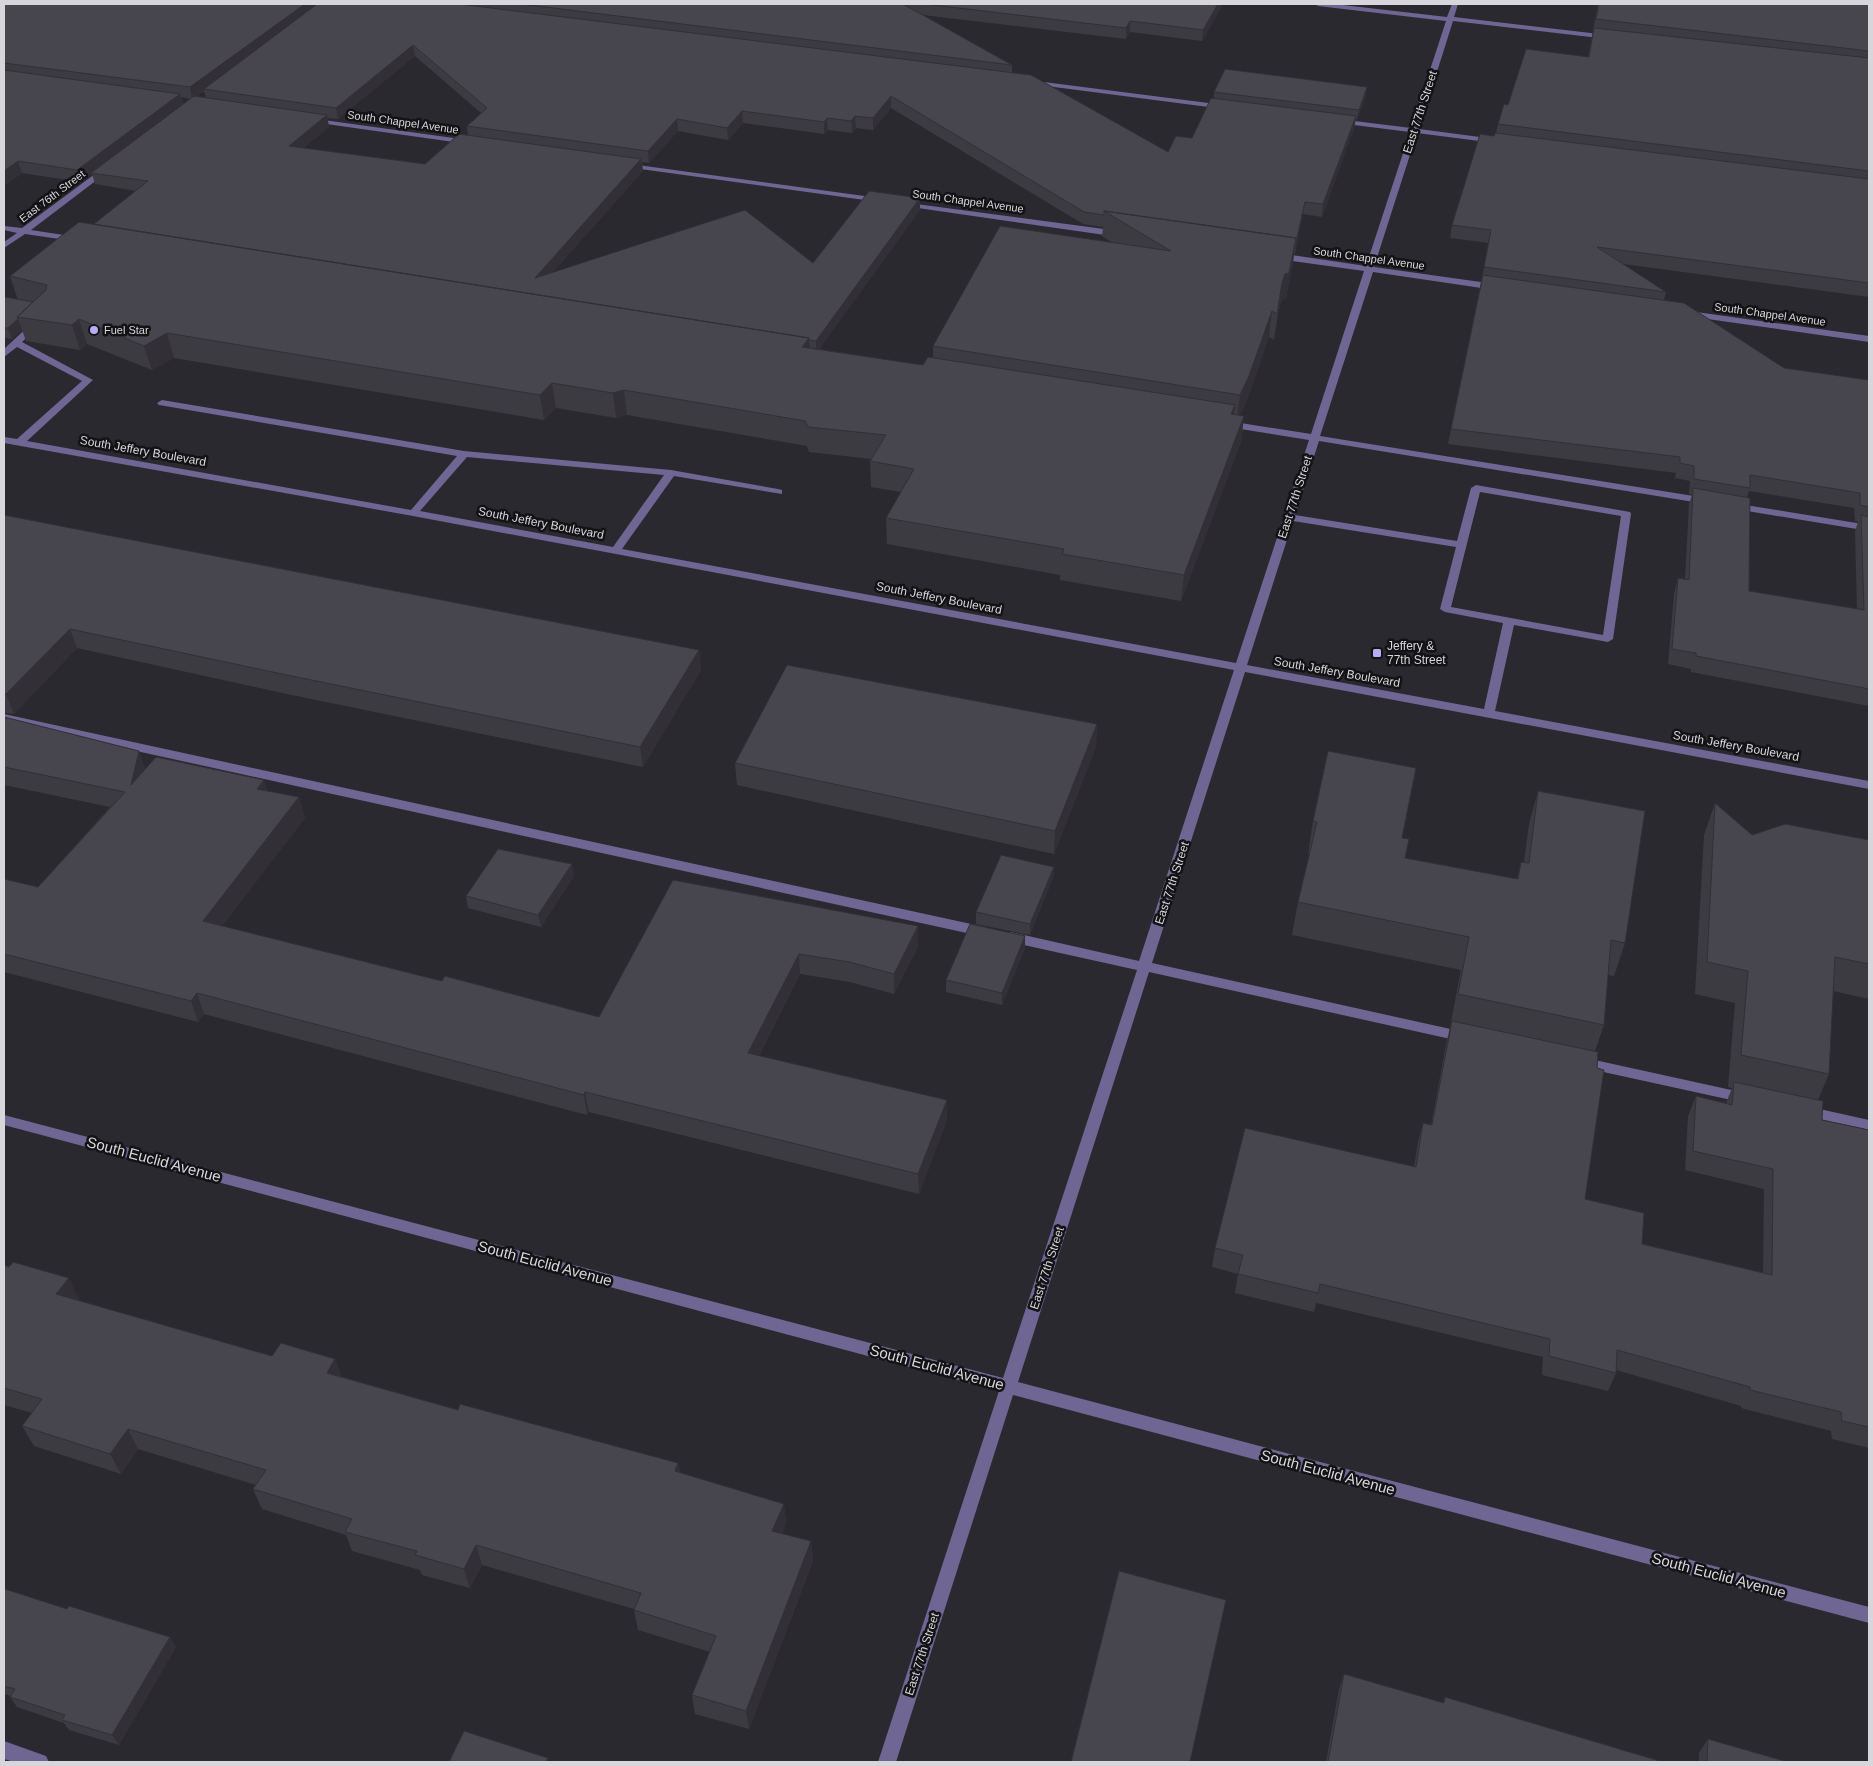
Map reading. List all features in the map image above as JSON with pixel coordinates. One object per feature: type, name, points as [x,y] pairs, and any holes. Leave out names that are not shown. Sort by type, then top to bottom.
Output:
[{"type":"street","points":[[1318,4],[1616,38]]},
{"type":"street","name":"East 77th Street","points":[[887,1762],[1455,4]]},
{"type":"street","points":[[1024,82],[1237,108]]},
{"type":"street","name":"South Chappel Avenue","points":[[302,119],[481,144]]},
{"type":"street","points":[[1334,120],[1508,142]]},
{"type":"street","points":[[619,164],[887,201]]},
{"type":"street","name":"East 76th Street","points":[[4,246],[111,166]]},
{"type":"street","name":"South Chappel Avenue","points":[[897,202],[1124,234]]},
{"type":"street","points":[[4,228],[86,241]]},
{"type":"street","name":"South Chappel Avenue","points":[[1273,256],[1500,287]]},
{"type":"street","name":"South Chappel Avenue","points":[[1684,313],[1869,339]]},
{"type":"street","points":[[4,354],[43,317]]},
{"type":"street","points":[[16,343],[88,380],[19,443]]},
{"type":"street","points":[[162,403],[464,454],[671,473],[778,492]]},
{"type":"street","points":[[1222,423],[1869,528]]},
{"type":"street","name":"South Jeffery Boulevard","points":[[4,440],[413,513],[1869,785]]},
{"type":"street","points":[[413,513],[464,454]]},
{"type":"street","points":[[614,551],[671,473]]},
{"type":"street","points":[[1476,488],[1626,514],[1608,639],[1509,621],[1445,609],[1476,488]]},
{"type":"street","points":[[1289,517],[1461,545]]},
{"type":"street","points":[[1489,714],[1509,621]]},
{"type":"street","points":[[4,718],[1474,1039]]},
{"type":"street","points":[[1570,1060],[1753,1100]]},
{"type":"street","points":[[1792,1108],[1869,1125]]},
{"type":"street","name":"South Euclid Avenue","points":[[4,1120],[1869,1615]]},
{"type":"street","points":[[4,1750],[40,1762]]},
{"type":"building","points":[[4,4],[305,4],[190,87],[4,63]]},
{"type":"building","points":[[317,4],[459,4],[1031,75],[1168,152],[1176,136],[1192,138],[1211,98],[1356,116],[1323,204],[1305,202],[1296,242],[1296,238],[1104,211],[1104,215],[1084,212],[891,96],[873,118],[855,116],[851,121],[827,118],[824,122],[742,111],[727,128],[677,119],[648,151],[467,126],[487,108],[413,45],[336,108],[204,89]]},
{"type":"building","points":[[521,4],[903,4],[1012,65]]},
{"type":"building","points":[[925,4],[1218,4],[1203,30],[1130,21],[1126,28]]},
{"type":"building","points":[[1599,4],[1869,4],[1869,51],[1596,19]]},
{"type":"building","points":[[1594,28],[1869,58],[1869,171],[1498,124],[1504,104],[1508,105],[1526,49],[1589,57]]},
{"type":"building","points":[[1225,69],[1367,87],[1359,110],[1214,92]]},
{"type":"building","points":[[4,70],[180,94],[77,170],[18,161],[4,171]]},
{"type":"building","points":[[194,96],[327,115],[289,146],[425,164],[459,134],[641,159],[535,278],[745,210],[813,263],[869,191],[920,198],[816,341],[809,340],[809,338],[94,224],[148,181],[91,173]]},
{"type":"building","points":[[1495,133],[1869,179],[1869,283],[1597,247],[1666,292],[1484,267],[1491,230],[1452,225],[1480,134],[1494,136]]},
{"type":"building","points":[[1104,211],[1296,238],[1289,273],[1285,274],[1282,283],[1277,314],[1272,311],[1249,376],[1240,395],[933,346],[1000,226],[1171,251]]},
{"type":"building","points":[[79,222],[809,338],[802,347],[923,365],[928,357],[1235,405],[1231,414],[1244,416],[1184,575],[1062,554],[1064,549],[886,518],[914,469],[870,461],[886,435],[808,427],[805,421],[624,390],[613,393],[552,383],[540,395],[167,333],[144,346],[79,319],[72,325],[17,317],[46,290],[47,285],[10,276]]},
{"type":"building","points":[[1483,275],[1684,303],[1784,368],[1869,380],[1869,507],[1860,505],[1860,493],[1750,475],[1750,488],[1694,479],[1694,466],[1680,463],[1680,457],[1451,429]]},
{"type":"building","points":[[5,297],[33,302],[8,328],[4,328]]},
{"type":"building","points":[[1693,488],[1750,498],[1749,591],[1864,610],[1861,515],[1869,517],[1869,689],[1696,656],[1696,653],[1672,649],[1678,578],[1689,580]]},
{"type":"building","points":[[4,515],[699,650],[640,747],[70,629],[4,694]]},
{"type":"building","points":[[787,665],[1097,724],[1055,831],[735,763]]},
{"type":"building","points":[[4,717],[139,751],[131,785],[156,757],[264,780],[257,789],[299,797],[203,921],[442,981],[445,976],[599,1017],[673,880],[918,926],[894,974],[849,962],[799,954],[748,1053],[947,1100],[918,1174],[585,1092],[584,1095],[197,993],[191,1001],[4,954],[4,879],[38,887],[125,792],[4,767]]},
{"type":"building","points":[[1328,751],[1416,768],[1402,838],[1409,839],[1405,858],[1518,879],[1521,862],[1529,863],[1538,791],[1645,811],[1625,943],[1611,940],[1604,1025],[1458,994],[1469,937],[1298,902],[1317,822],[1313,821]]},
{"type":"building","points":[[1715,803],[1752,835],[1785,824],[1869,840],[1869,964],[1835,957],[1829,1074],[1741,1055],[1748,971],[1707,962]]},
{"type":"building","points":[[498,849],[572,864],[538,915],[466,896]]},
{"type":"building","points":[[1001,855],[1054,867],[1030,924],[976,912]]},
{"type":"building","points":[[970,924],[1025,936],[1002,993],[946,980]]},
{"type":"building","points":[[1452,1021],[1598,1052],[1597,1068],[1604,1070],[1585,1199],[1644,1213],[1642,1244],[1772,1275],[1773,1169],[1693,1151],[1696,1096],[1732,1105],[1734,1082],[1823,1101],[1822,1120],[1869,1130],[1869,1427],[1842,1421],[1841,1412],[1750,1390],[1750,1387],[1617,1350],[1616,1373],[1549,1356],[1550,1339],[1320,1284],[1318,1293],[1238,1274],[1243,1255],[1215,1248],[1245,1128],[1416,1167],[1423,1123],[1432,1125]]},
{"type":"building","points":[[13,1262],[69,1278],[56,1294],[272,1356],[281,1343],[335,1359],[327,1373],[458,1410],[460,1404],[678,1463],[675,1471],[784,1504],[772,1531],[811,1541],[746,1711],[692,1695],[716,1636],[634,1610],[641,1593],[476,1545],[464,1569],[415,1555],[417,1551],[345,1532],[352,1519],[253,1489],[266,1470],[128,1429],[110,1454],[22,1426],[42,1399],[4,1388],[4,1265],[9,1267]]},
{"type":"building","points":[[1119,1571],[1226,1600],[1190,1762],[1071,1762]]},
{"type":"building","points":[[5,1589],[67,1609],[69,1606],[170,1637],[112,1735],[62,1720],[65,1715],[10,1697],[15,1689],[4,1686]]},
{"type":"building","points":[[1344,1674],[1444,1703],[1445,1697],[1663,1762],[1328,1762]]},
{"type":"building","points":[[464,1731],[548,1758],[546,1762],[449,1762]]},
{"type":"building","points":[[1708,1739],[1788,1762],[1707,1762]]},
{"type":"place","name":"Fuel Star","points":[[94,330]]},
{"type":"place","name":"Jeffery & 77th Street","points":[[1377,653]]}]
